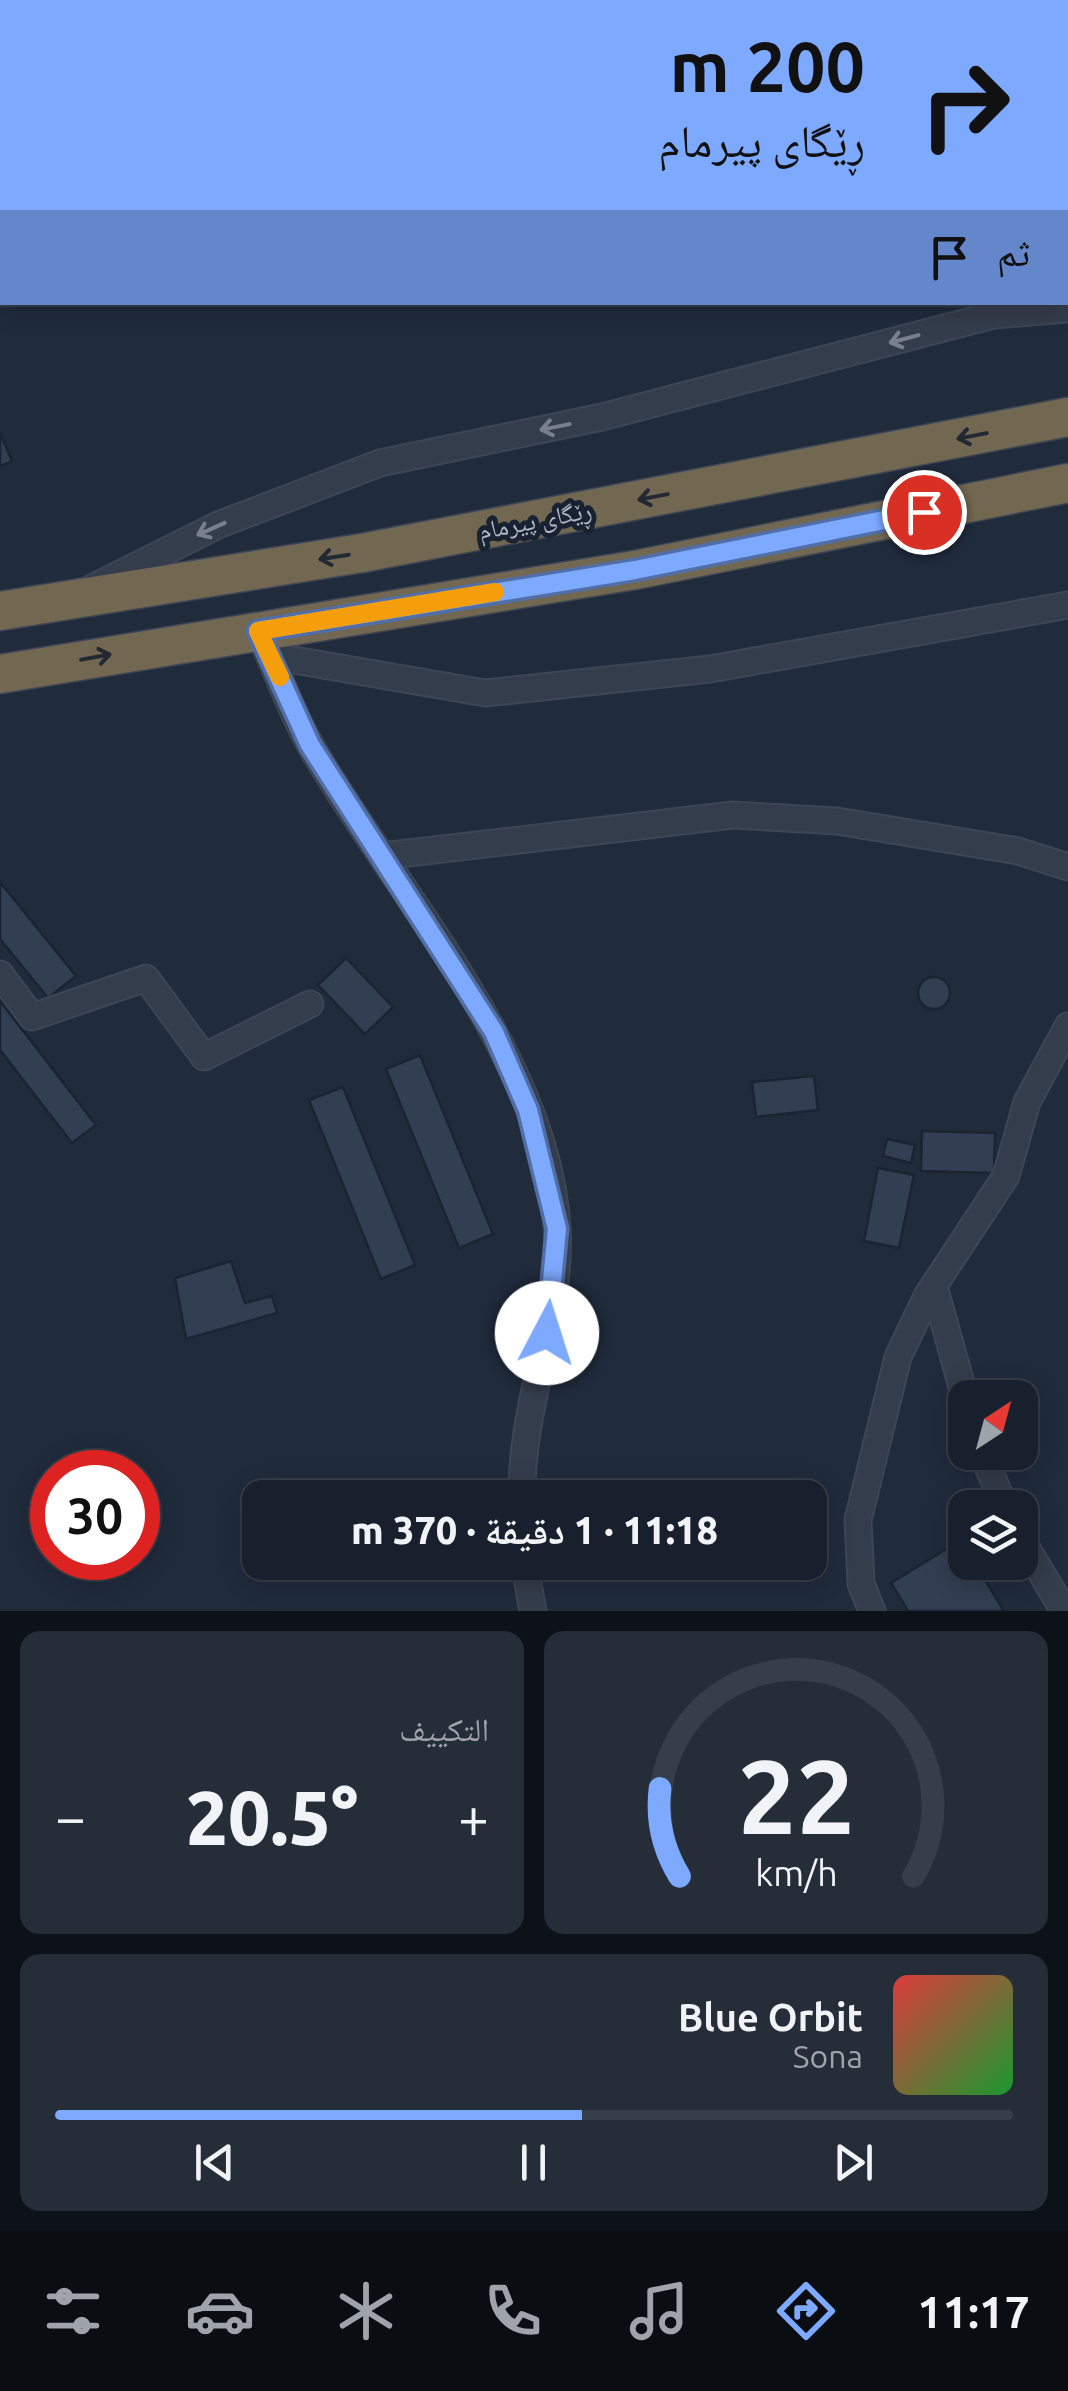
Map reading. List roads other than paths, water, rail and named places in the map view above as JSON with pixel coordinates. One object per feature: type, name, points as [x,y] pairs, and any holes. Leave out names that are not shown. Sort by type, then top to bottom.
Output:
[{"type":"highway","name":"ڕێگای پیرمام","points":[[0,611],[362,552],[1068,417]]},
{"type":"highway","points":[[0,674],[264,644],[1068,482]]},
{"type":"street","points":[[72,598],[218,525],[380,463],[602,417],[997,309],[1068,310]]},
{"type":"street","points":[[264,644],[485,693],[710,669],[1068,604]]},
{"type":"street","points":[[264,644],[310,745],[494,1032],[528,1110],[546,1168],[557,1229],[547,1333],[521,1454],[522,1480]]},
{"type":"street","points":[[382,856],[733,816],[784,815],[1018,851],[1068,867]]},
{"type":"street","points":[[0,974],[32,1017],[146,978],[204,1057],[310,1004]]},
{"type":"street","points":[[872,1611],[861,1584],[858,1520],[898,1358],[934,1286],[1006,1176],[1027,1102],[1068,1026]]},
{"type":"street","points":[[934,1286],[960,1380]]},
{"type":"street","points":[[1038,1567],[1064,1611]]},
{"type":"street","points":[[527,1580],[533,1611]]}]
